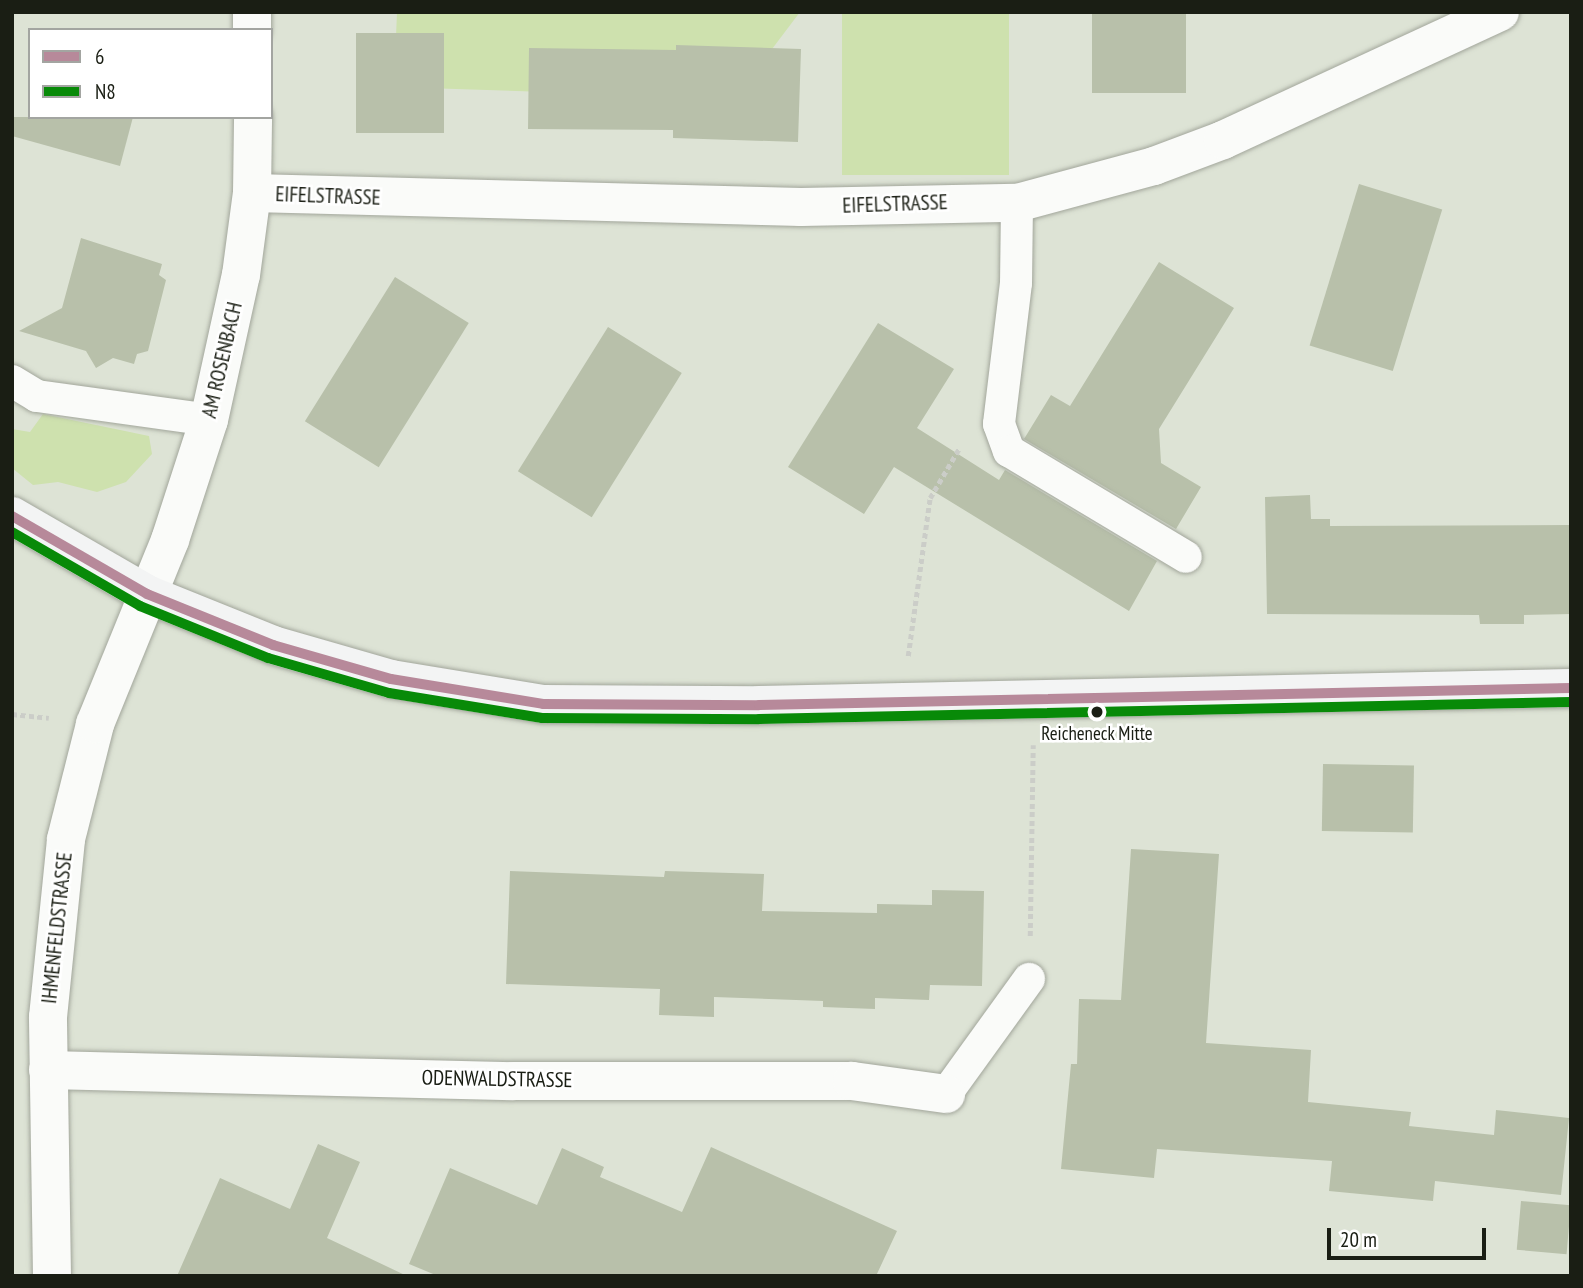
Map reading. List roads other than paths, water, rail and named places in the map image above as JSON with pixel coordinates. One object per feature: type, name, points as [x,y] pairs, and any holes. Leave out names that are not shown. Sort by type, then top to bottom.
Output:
[{"type":"street","name":"EIFELSTRASSE","points":[[252,193],[801,207],[1017,203],[1154,166],[1223,140],[1500,12]]},
{"type":"street","name":"AM ROSENBACH","points":[[147,594],[209,420],[241,275],[252,193],[253,119]]},
{"type":"street","points":[[12,516],[147,594],[325,661],[481,697],[618,706],[1571,688]]},
{"type":"street","name":"IHMENFELDSTRASSE","points":[[52,1276],[48,1070],[52,948],[68,827],[95,724],[147,594]]},
{"type":"street","name":"ODENWALDSTRASSE","points":[[48,1070],[499,1080],[852,1082],[946,1094]]},
{"type":"lane","points":[[1017,203],[1016,283],[999,424],[1009,451],[1186,557]]},
{"type":"lane","points":[[12,381],[37,396],[209,420]]},
{"type":"lane","points":[[946,1094],[1030,979]]},
{"type":"place","name":"Reicheneck Mitte","points":[[1097,712]]}]
